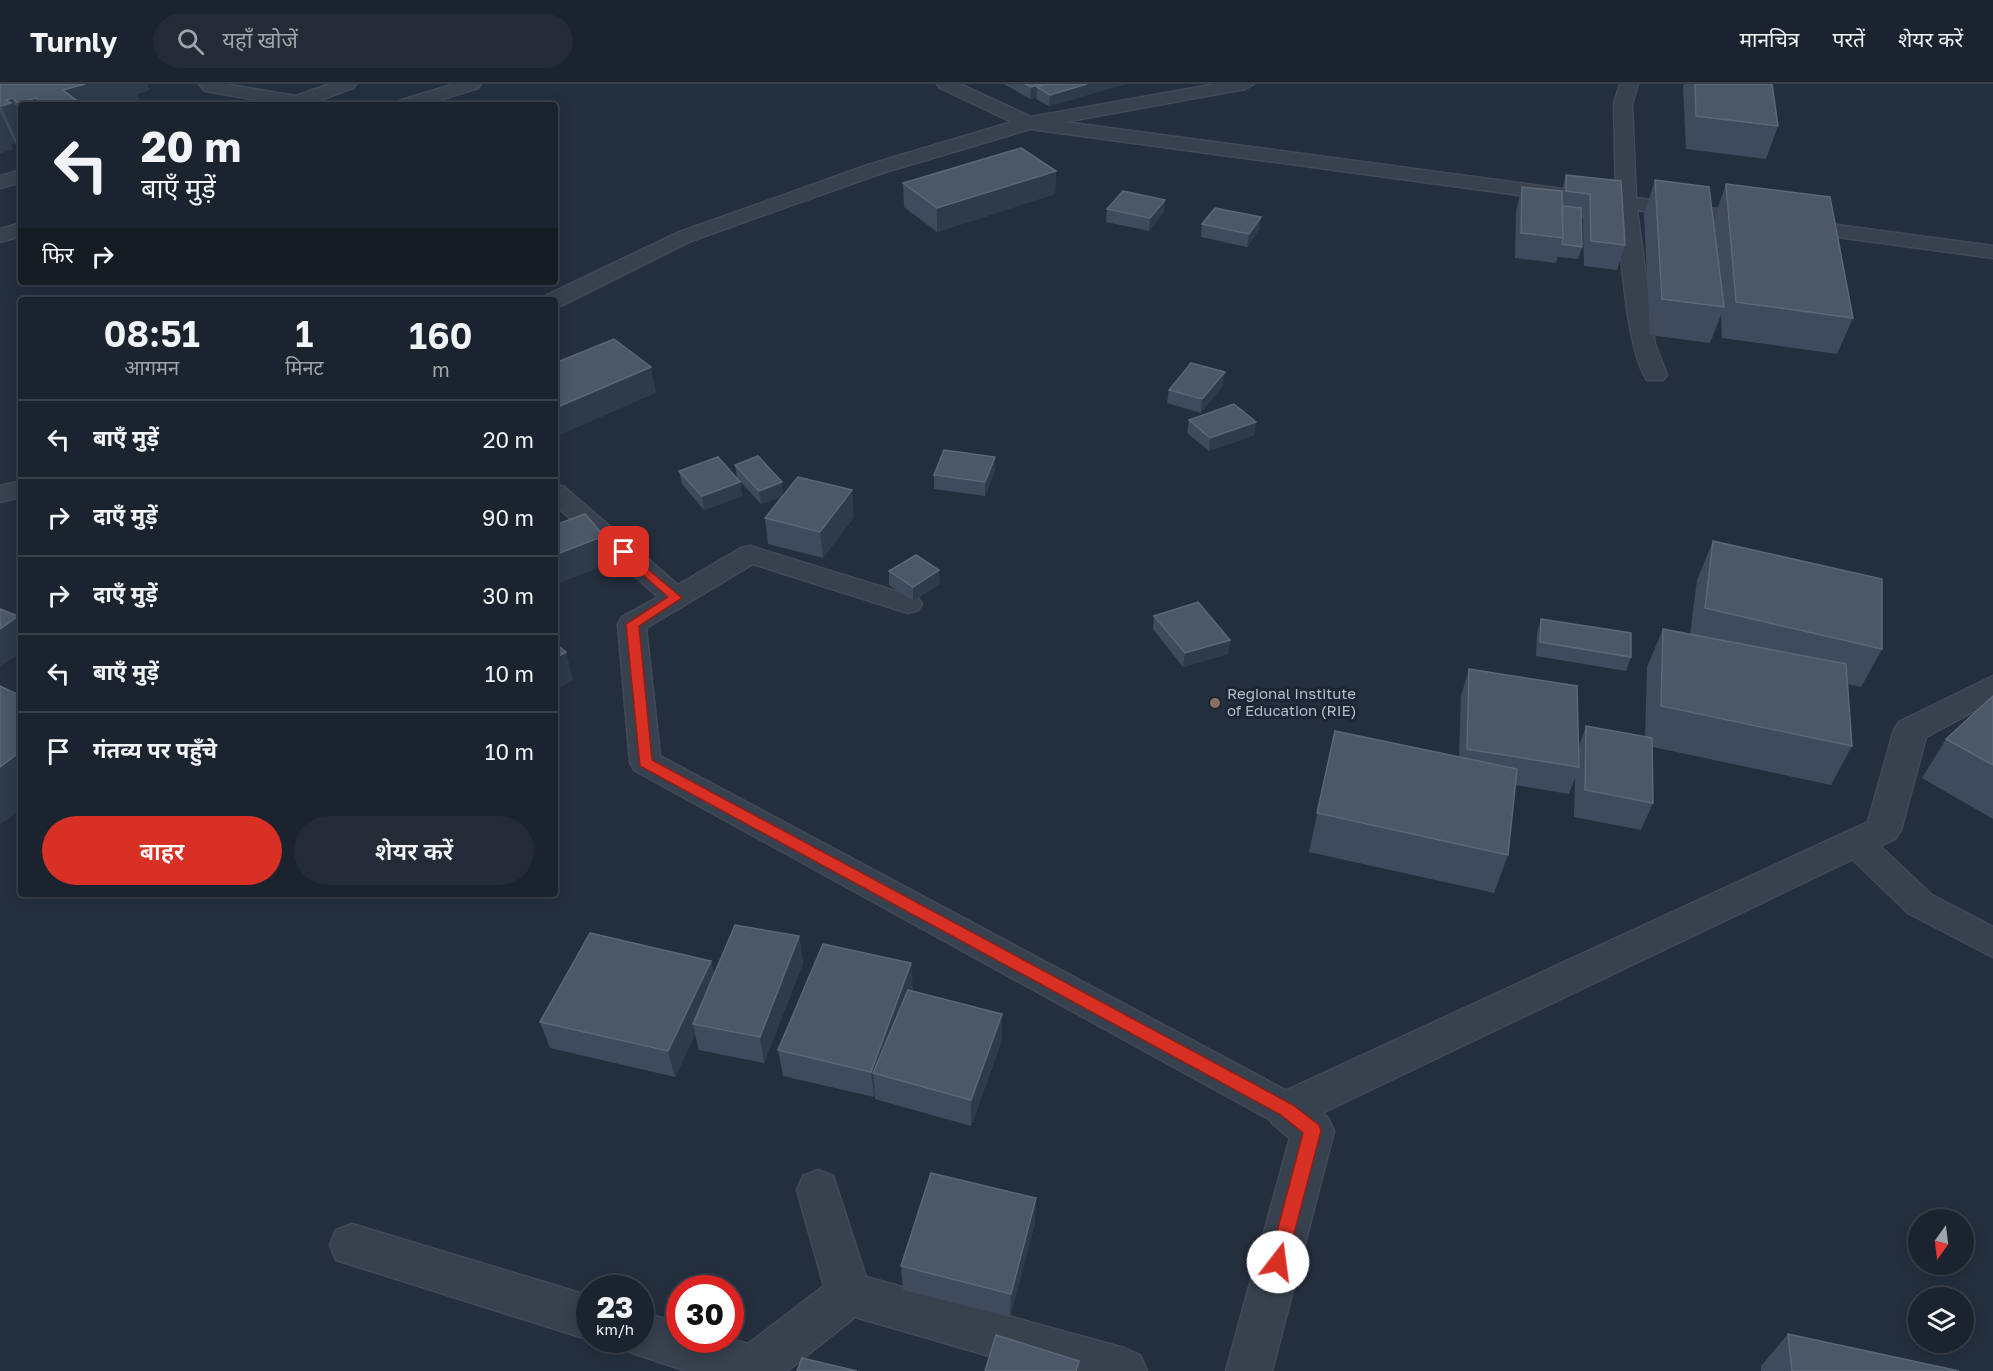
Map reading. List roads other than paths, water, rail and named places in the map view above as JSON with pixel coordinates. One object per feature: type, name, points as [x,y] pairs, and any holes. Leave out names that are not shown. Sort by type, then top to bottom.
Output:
[{"type":"street","points":[[1249,1371],[1313,1131],[1287,1110],[1883,830],[1911,730],[1993,687]]},
{"type":"street","points":[[1959,705],[1993,725]]},
{"type":"street","points":[[818,1190],[849,1294]]},
{"type":"street","points":[[352,1245],[576,1314]]},
{"type":"street","points":[[654,1338],[751,1369],[849,1294]]},
{"type":"street","points":[[849,1294],[1124,1371]]},
{"type":"lane","points":[[207,84],[211,87],[303,102]]},
{"type":"lane","points":[[281,102],[346,84]]},
{"type":"lane","points":[[415,102],[472,84]]},
{"type":"lane","points":[[946,84],[1029,123],[1626,205],[1993,252]]},
{"type":"lane","points":[[558,299],[684,237],[875,169],[1029,123],[1245,84]]},
{"type":"lane","points":[[1629,84],[1623,105],[1626,205],[1644,344],[1655,375]]},
{"type":"lane","points":[[203,102],[240,92]]},
{"type":"lane","points":[[0,182],[18,177]]},
{"type":"lane","points":[[0,236],[18,230]]},
{"type":"lane","points":[[0,494],[18,490]]},
{"type":"lane","points":[[558,495],[676,598]]},
{"type":"lane","points":[[908,604],[750,554],[632,624],[645,762],[1287,1110]]},
{"type":"lane","points":[[1855,842],[1920,904],[1993,943]]},
{"type":"place","name":"Regional Institute of Education (RIE)","points":[[1215,703]]}]
